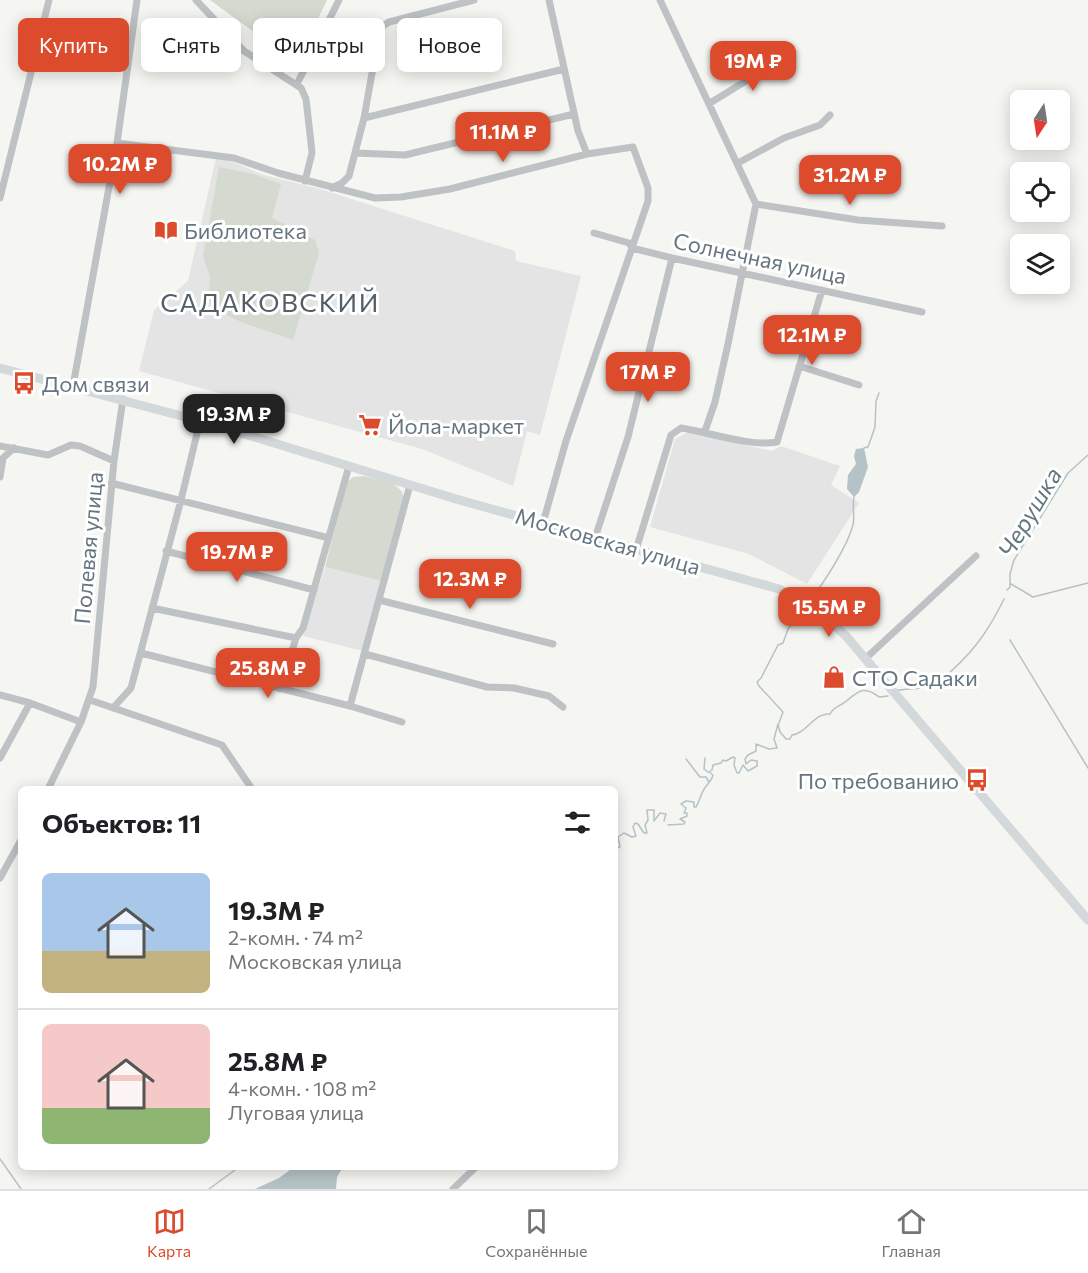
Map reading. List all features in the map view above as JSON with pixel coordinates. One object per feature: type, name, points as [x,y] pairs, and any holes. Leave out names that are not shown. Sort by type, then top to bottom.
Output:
[{"type":"main road","name":"Московская улица","points":[[0,368],[200,421],[410,485],[779,589],[801,599],[823,614],[846,636],[1088,920]]},
{"type":"street","points":[[0,198],[49,0]]},
{"type":"street","points":[[73,386],[117,143],[137,0]]},
{"type":"street","points":[[196,0],[244,51],[301,88],[306,99],[312,153],[305,181]]},
{"type":"street","points":[[297,84],[339,0]]},
{"type":"street","points":[[332,188],[349,176],[379,34],[383,26],[389,22],[474,0]]},
{"type":"street","points":[[549,0],[578,131],[587,154]]},
{"type":"street","points":[[660,0],[756,204],[715,402],[705,431]]},
{"type":"street","points":[[710,104],[782,59]]},
{"type":"street","points":[[363,118],[564,69]]},
{"type":"street","points":[[355,153],[405,155],[574,114]]},
{"type":"street","points":[[738,163],[784,138],[820,125],[830,115]]},
{"type":"street","points":[[117,143],[234,158],[305,181],[375,198],[401,197],[450,189],[587,154],[633,147],[648,188],[648,201],[566,441],[543,523]]},
{"type":"street","points":[[756,204],[858,220],[942,226]]},
{"type":"street","name":"Солнечная улица","points":[[594,233],[629,243],[632,248],[672,258],[922,312]]},
{"type":"street","points":[[595,538],[628,437],[672,258]]},
{"type":"street","points":[[636,550],[671,435],[681,428],[743,440],[777,442],[822,290]]},
{"type":"street","points":[[799,366],[859,385]]},
{"type":"street","name":"Полевая улица","points":[[49,786],[81,722],[93,687],[111,483],[123,399]]},
{"type":"street","points":[[113,708],[130,688],[141,653],[166,551],[182,501],[200,421]]},
{"type":"street","points":[[0,447],[48,455],[71,445],[80,446],[114,461]]},
{"type":"street","points":[[0,477],[3,458],[14,448]]},
{"type":"street","points":[[280,689],[296,638],[303,628],[349,466]]},
{"type":"street","points":[[111,483],[329,538]]},
{"type":"street","points":[[350,706],[410,485]]},
{"type":"street","points":[[166,551],[314,590]]},
{"type":"street","points":[[865,659],[976,556]]},
{"type":"street","points":[[380,600],[553,644]]},
{"type":"street","points":[[152,608],[296,638]]},
{"type":"street","points":[[141,653],[350,706],[402,722]]},
{"type":"street","points":[[365,654],[487,687],[514,688],[549,696],[564,706]]},
{"type":"street","points":[[0,694],[81,722]]},
{"type":"street","points":[[90,700],[222,745],[250,786]]},
{"type":"street","points":[[0,758],[30,703]]},
{"type":"street","points":[[0,878],[18,845]]},
{"type":"street","points":[[453,1189],[473,1170]]},
{"type":"shaded area","points":[[210,0],[327,0],[318,18],[253,18],[253,31],[241,23],[241,18],[235,18]]},
{"type":"shaded area","points":[[216,158],[233,162],[264,175],[320,189],[515,251],[516,261],[581,276],[540,435],[527,431],[513,486],[422,449],[139,371],[154,310],[188,281]]},
{"type":"shaded area","points":[[219,167],[253,174],[281,184],[272,218],[315,240],[319,253],[293,340],[241,322],[212,308],[208,299],[210,277],[203,256]]},
{"type":"shaded area","points":[[688,432],[772,451],[781,446],[840,466],[831,485],[859,503],[807,584],[749,554],[650,527],[675,439]]},
{"type":"shaded area","points":[[864,448],[868,467],[859,492],[854,497],[847,489],[848,475],[856,464],[854,456],[856,449]]},
{"type":"shaded area","points":[[364,476],[394,485],[399,488],[404,498],[382,581],[325,567],[347,482],[353,477]]},
{"type":"shaded area","points":[[325,567],[382,581],[363,651],[303,636]]},
{"type":"shaded area","points":[[290,1170],[341,1170],[337,1177],[336,1189],[255,1189],[279,1178]]},
{"type":"waterway","points":[[864,448],[868,447],[875,427],[876,401],[879,393]]},
{"type":"waterway","name":"Черушка","points":[[1007,590],[1010,587],[1010,574],[1014,560],[1068,473],[1088,455]]},
{"type":"waterway","points":[[811,599],[835,564],[850,534],[854,522],[854,497]]},
{"type":"waterway","points":[[1011,584],[1033,597],[1088,583]]},
{"type":"waterway","name":"Черушка","points":[[898,690],[935,686],[977,644],[1004,599]]},
{"type":"waterway","points":[[779,723],[783,712],[757,682],[778,645],[783,643],[788,629],[804,608]]},
{"type":"waterway","points":[[1010,640],[1088,768]]},
{"type":"waterway","name":"Черушка","points":[[668,825],[684,824],[685,822],[680,819],[687,816],[687,813],[684,813],[686,808],[681,804],[686,801],[694,802],[694,807],[696,807],[703,790],[712,778],[713,775],[709,772],[713,765],[733,757],[737,773],[743,765],[748,771],[757,766],[757,761],[751,760],[746,764],[745,759],[756,751],[756,744],[769,749],[777,748],[774,739],[778,724],[780,732],[786,739],[790,739],[792,735],[802,731],[820,716],[830,714],[858,692],[865,690],[879,697],[888,696]]},
{"type":"waterway","points":[[705,758],[704,769],[708,772]]},
{"type":"waterway","points":[[686,759],[700,777],[706,777],[709,782]]},
{"type":"waterway","name":"Черушка","points":[[618,837],[624,833],[632,837],[636,836],[633,827],[635,823],[644,833],[647,833],[645,825],[648,820],[647,810],[654,810],[654,821],[660,813],[666,814],[664,821]]},
{"type":"waterway","name":"Черушка","points":[[618,837],[620,847],[618,848]]},
{"type":"waterway","points":[[0,1159],[21,1189]]},
{"type":"waterway","points":[[209,1189],[235,1170]]},
{"type":"place","name":"Библиотека","points":[[166,230]]},
{"type":"place","name":"Дом связи","points":[[24,383]]},
{"type":"place","name":"Йола-маркет","points":[[370,425]]},
{"type":"place","name":"СТО Садаки","points":[[834,677]]},
{"type":"place","name":"По требованию","points":[[977,780]]},
{"type":"district","name":"САДАКОВСКИЙ","points":[[270,301]]}]
